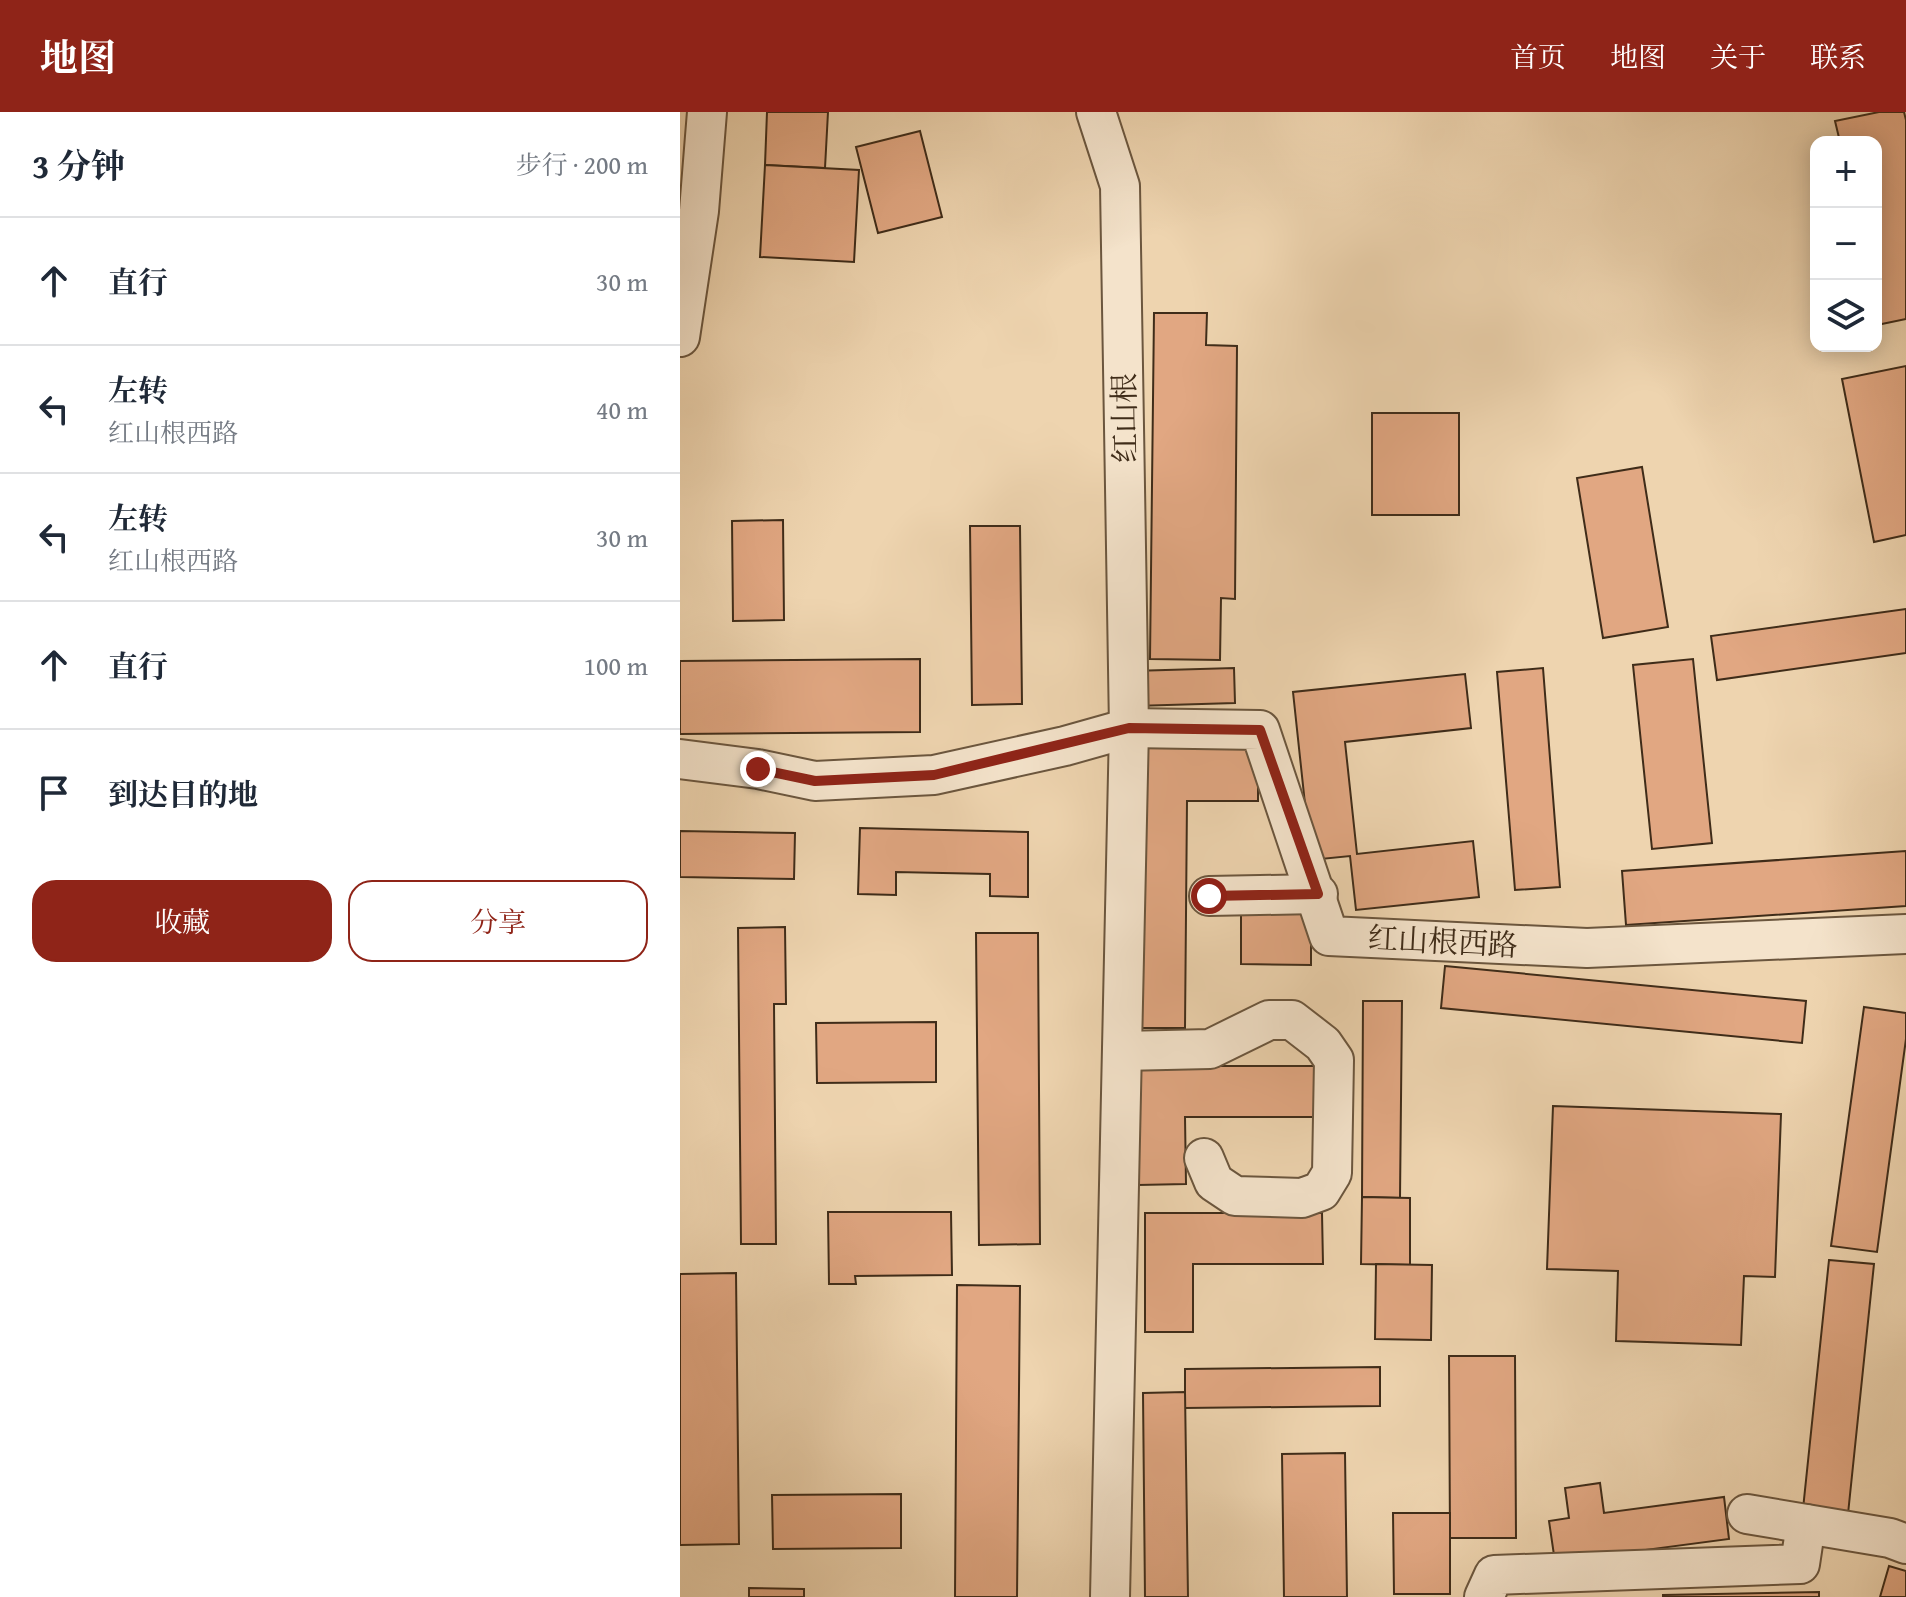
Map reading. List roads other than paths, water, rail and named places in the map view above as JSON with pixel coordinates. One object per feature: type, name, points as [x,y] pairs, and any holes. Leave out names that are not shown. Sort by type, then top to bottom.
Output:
[{"type":"street","points":[[680,337],[699,211],[707,112]]},
{"type":"street","name":"红山根","points":[[1096,112],[1120,186],[1129,728],[1110,1597]]},
{"type":"street","points":[[680,759],[758,769],[815,781],[934,775],[1129,728]]},
{"type":"street","name":"红山根西路","points":[[1129,728],[1260,730],[1318,894],[1329,936],[1587,948],[1906,934]]},
{"type":"street","points":[[1209,896],[1318,894]]},
{"type":"street","points":[[1122,1051],[1210,1049],[1269,1020],[1292,1020],[1323,1044],[1334,1060],[1332,1173],[1321,1191],[1302,1198],[1235,1196],[1214,1182],[1204,1158]]},
{"type":"street","points":[[1747,1514],[1890,1538],[1906,1544]]},
{"type":"street","points":[[1484,1597],[1494,1575],[1800,1564],[1806,1524]]}]
